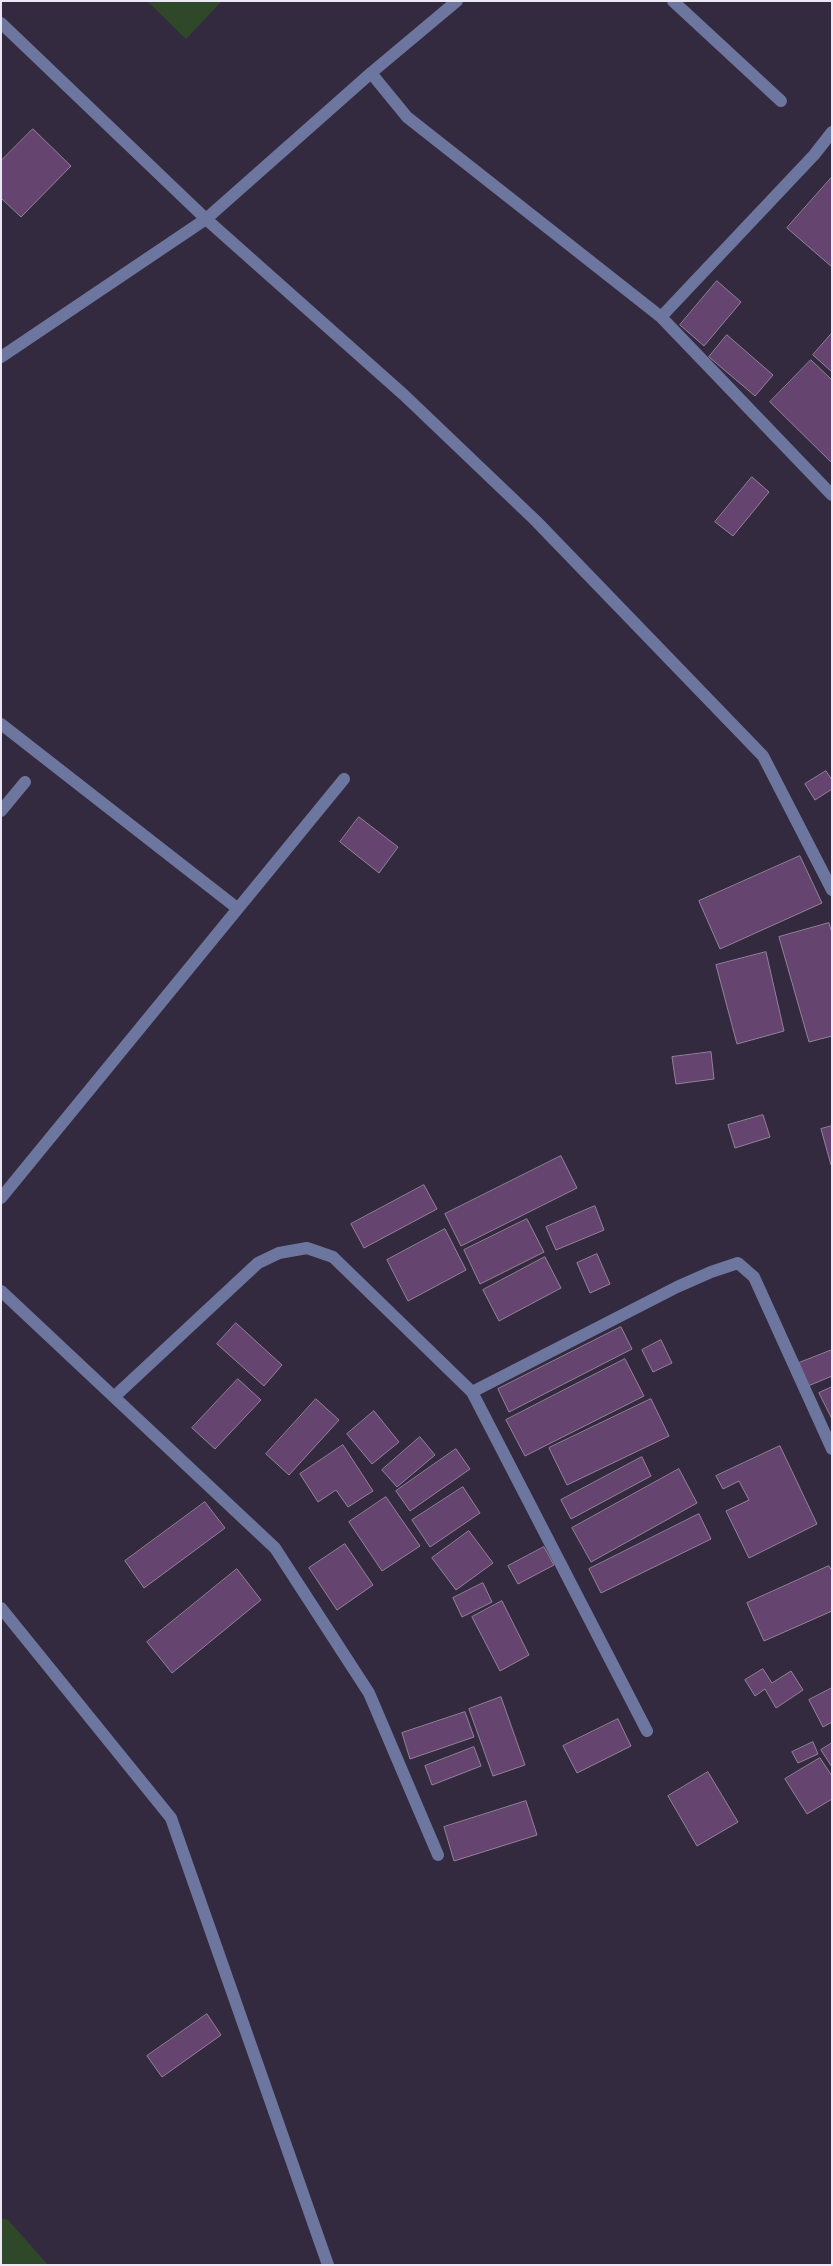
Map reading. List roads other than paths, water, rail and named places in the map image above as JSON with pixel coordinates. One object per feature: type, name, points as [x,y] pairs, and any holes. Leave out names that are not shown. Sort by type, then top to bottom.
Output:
[{"type":"street","points":[[1,357],[206,219],[371,73],[457,1]]},
{"type":"street","points":[[673,1],[781,101]]},
{"type":"street","points":[[1,23],[206,219],[404,395],[529,515],[763,756],[832,890]]},
{"type":"street","points":[[371,73],[407,117],[660,317],[832,495]]},
{"type":"street","points":[[660,317],[814,155],[832,132]]},
{"type":"street","points":[[1,724],[237,908]]},
{"type":"street","points":[[1,1198],[344,779]]},
{"type":"street","points":[[1,812],[26,782]]},
{"type":"street","points":[[114,1397],[258,1263],[280,1253],[307,1248],[333,1257],[472,1392],[647,1731]]},
{"type":"street","points":[[472,1392],[677,1287],[711,1272],[738,1263],[754,1277],[832,1449]]},
{"type":"street","points":[[1,1291],[275,1548],[369,1693],[438,1855]]},
{"type":"street","points":[[1,1608],[171,1818],[328,2265]]}]
